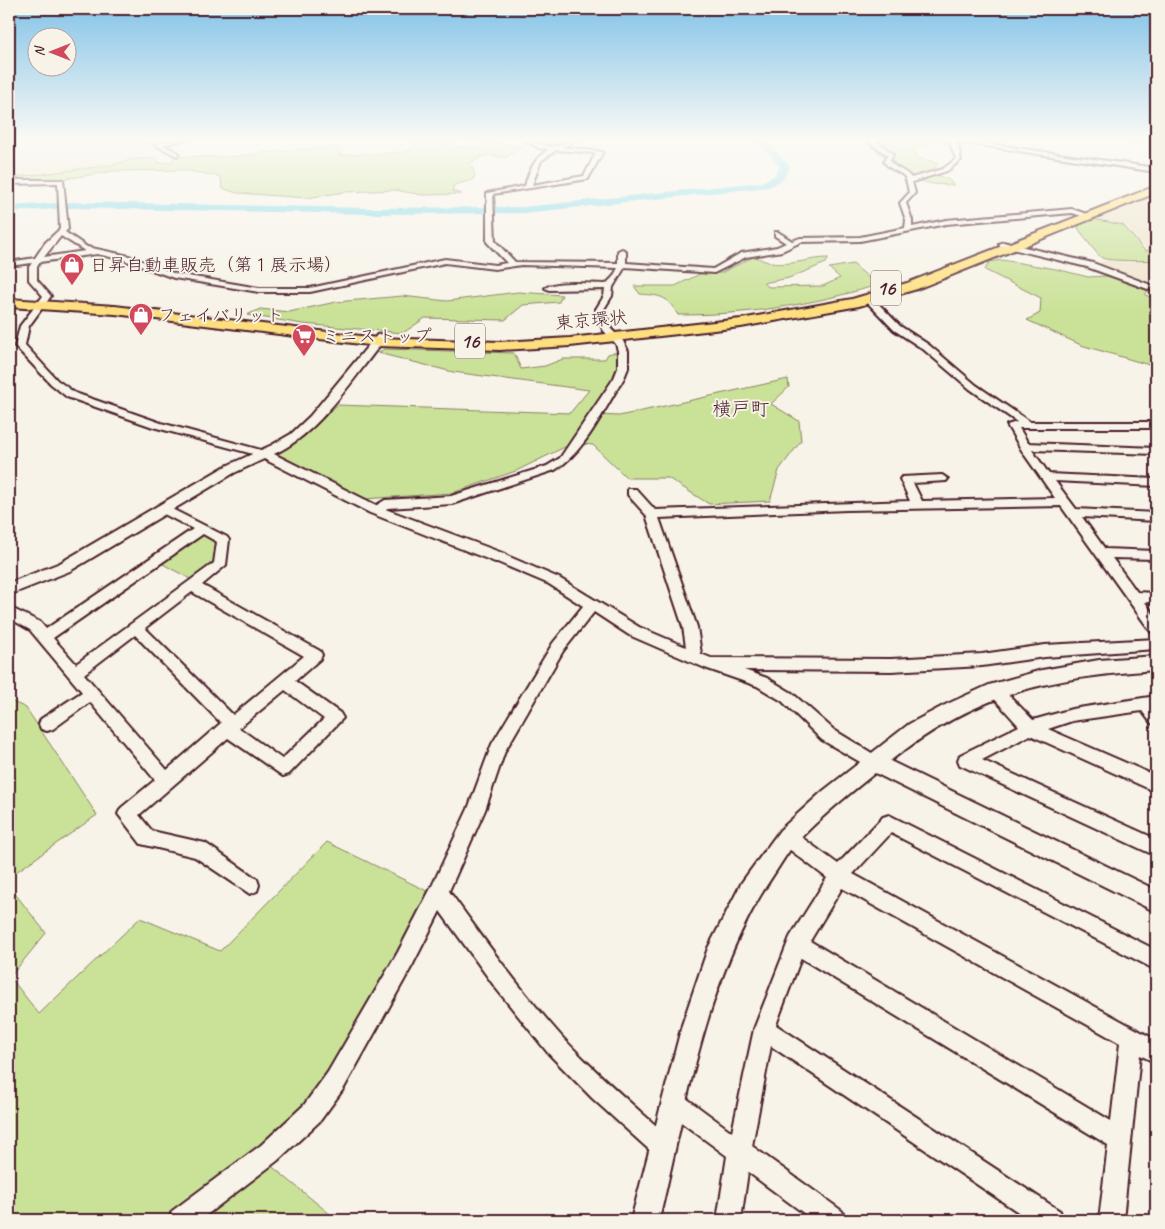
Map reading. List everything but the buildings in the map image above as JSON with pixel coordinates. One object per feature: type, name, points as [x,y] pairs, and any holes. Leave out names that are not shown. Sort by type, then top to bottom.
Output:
[{"type":"highway","name":"東京環状","points":[[1085,215],[1130,195]]},
{"type":"highway","name":"東京環状","points":[[9,299],[379,340],[500,346],[759,321],[869,299],[912,286],[1007,246],[1139,195]]},
{"type":"highway","name":"東京環状","points":[[614,335],[736,319],[837,301],[905,283],[1007,246]]},
{"type":"highway","name":"東京環状","points":[[9,303],[44,302]]},
{"type":"street","points":[[63,195],[64,229],[62,233],[54,238],[33,267],[33,280],[47,296],[24,327],[19,339],[20,346],[54,382],[71,394],[157,425],[264,454],[374,510],[500,558],[554,581],[591,606],[634,631],[710,664],[762,682],[787,697],[828,735],[874,763],[1156,902]]},
{"type":"street","points":[[490,195],[491,242],[513,264]]},
{"type":"street","points":[[908,230],[909,220],[903,203],[910,195]]},
{"type":"street","points":[[62,233],[75,244],[126,258],[184,278],[242,288],[310,290],[368,279],[435,262],[453,261],[495,267],[513,264],[624,265],[714,271],[744,255],[779,249],[800,240],[860,239],[946,222],[1072,212],[1085,215]]},
{"type":"street","points":[[778,234],[791,243]]},
{"type":"street","points":[[1007,246],[1090,265],[1156,290]]},
{"type":"street","points":[[9,264],[97,251]]},
{"type":"street","points":[[374,510],[385,504],[452,500],[558,465],[576,445],[620,378],[623,368],[623,351],[600,309],[608,296],[609,288],[618,279],[624,265],[622,251]]},
{"type":"street","points":[[549,288],[574,286],[609,288]]},
{"type":"street","points":[[869,299],[897,328],[926,347],[973,387],[1028,425]]},
{"type":"street","points":[[9,589],[65,567],[229,470],[295,437],[314,419],[379,340]]},
{"type":"street","points":[[1153,424],[1012,425],[1024,446],[1156,628]]},
{"type":"street","points":[[1024,446],[1156,451]]},
{"type":"street","points":[[1046,477],[1156,482]]},
{"type":"street","points":[[917,504],[906,479],[942,479]]},
{"type":"street","points":[[632,492],[652,514],[690,627],[694,657]]},
{"type":"street","points":[[652,514],[917,504],[1065,502]]},
{"type":"street","points":[[74,674],[220,565],[223,540],[164,509]]},
{"type":"street","points":[[1073,513],[1156,517]]},
{"type":"street","points":[[43,638],[202,529]]},
{"type":"street","points":[[1101,553],[1156,556]]},
{"type":"street","points":[[192,586],[315,655],[127,814],[147,838],[199,849],[250,885]]},
{"type":"street","points":[[1134,597],[1156,598]]},
{"type":"street","points":[[182,1220],[235,1181],[312,1113],[336,1080],[405,958],[439,893],[476,810],[498,750],[558,647],[591,606]]},
{"type":"street","points":[[9,612],[35,626],[43,638],[165,780]]},
{"type":"street","points":[[136,627],[230,726],[283,769],[335,718],[284,681]]},
{"type":"street","points":[[710,664],[891,665],[982,660],[1045,651],[1156,644]]},
{"type":"street","points":[[644,1220],[694,1025],[720,948],[750,890],[787,837],[830,797],[916,730],[951,710],[995,690],[1068,672],[1156,663]]},
{"type":"street","points":[[995,690],[1030,728],[1156,784]]},
{"type":"street","points":[[47,724],[92,693]]},
{"type":"street","points":[[1156,718],[1151,703],[1072,715],[1030,728],[966,760],[1156,848]]},
{"type":"street","points":[[728,1220],[764,1029],[797,944],[839,876],[889,823],[1156,960]]},
{"type":"street","points":[[787,837],[839,876],[1156,1052]]},
{"type":"street","points":[[439,893],[497,974],[543,1031],[618,1108],[663,1147]]},
{"type":"street","points":[[797,944],[1121,1140]]},
{"type":"street","points":[[764,1029],[1051,1220]]},
{"type":"street","points":[[1111,1220],[1132,1038]]},
{"type":"street","points":[[674,1102],[833,1220]]},
{"type":"shaded area","points":[[1156,195],[1156,248],[1147,250],[1124,224],[1094,219]]},
{"type":"shaded area","points":[[1156,253],[1156,289],[1094,265],[1103,261]]},
{"type":"green space","points":[[270,195],[323,195],[307,198]]},
{"type":"green space","points":[[1093,219],[1123,225],[1145,251],[1156,250],[1156,260],[1138,261],[1102,258],[1078,228],[1081,223]]},
{"type":"green space","points":[[755,256],[764,261],[782,264],[829,258],[826,263],[789,278],[763,283],[769,287],[823,286],[840,278],[829,268],[853,264],[877,285],[779,308],[703,315],[678,315],[667,300],[659,296],[640,294],[634,286],[675,286],[700,274],[721,273]]},
{"type":"green space","points":[[1002,260],[1056,269],[1088,277],[1106,276],[1136,282],[1149,290],[1145,295],[1156,299],[1156,367],[1081,345],[1027,320],[1040,313],[1041,298],[985,270],[989,262]]},
{"type":"green space","points":[[518,292],[562,295],[559,302],[523,305],[505,320],[425,318],[403,333],[303,324],[247,315],[260,309],[289,312],[336,302],[402,296],[447,301]]},
{"type":"green space","points":[[384,349],[514,353],[521,369],[545,366],[563,359],[605,359],[608,354],[616,352],[618,365],[597,415],[619,416],[788,379],[789,387],[771,404],[799,421],[801,441],[779,470],[770,501],[709,504],[668,478],[627,478],[593,445],[573,443],[516,471],[452,493],[364,499],[276,454],[304,437],[337,405],[570,413],[589,390],[453,372],[378,353]]},
{"type":"green space","points":[[205,534],[218,540],[215,565],[194,581],[159,562],[198,535]]},
{"type":"green space","points":[[9,700],[26,708],[97,815],[9,877]]},
{"type":"green space","points":[[327,842],[431,893],[361,1041],[268,1163],[337,1220],[9,1220],[9,886],[46,933],[10,977],[39,1014],[140,918],[220,951]]},
{"type":"waterway","points":[[9,209],[72,205],[370,211],[524,210],[665,195]]},
{"type":"place","name":"日昇自動車販売（第１展示場）","points":[[72,286]]},
{"type":"place","name":"フェイバリット","points":[[141,336]]},
{"type":"place","name":"ミニストップ","points":[[304,357]]},
{"type":"district","name":"横戸町","points":[[741,409]]}]
